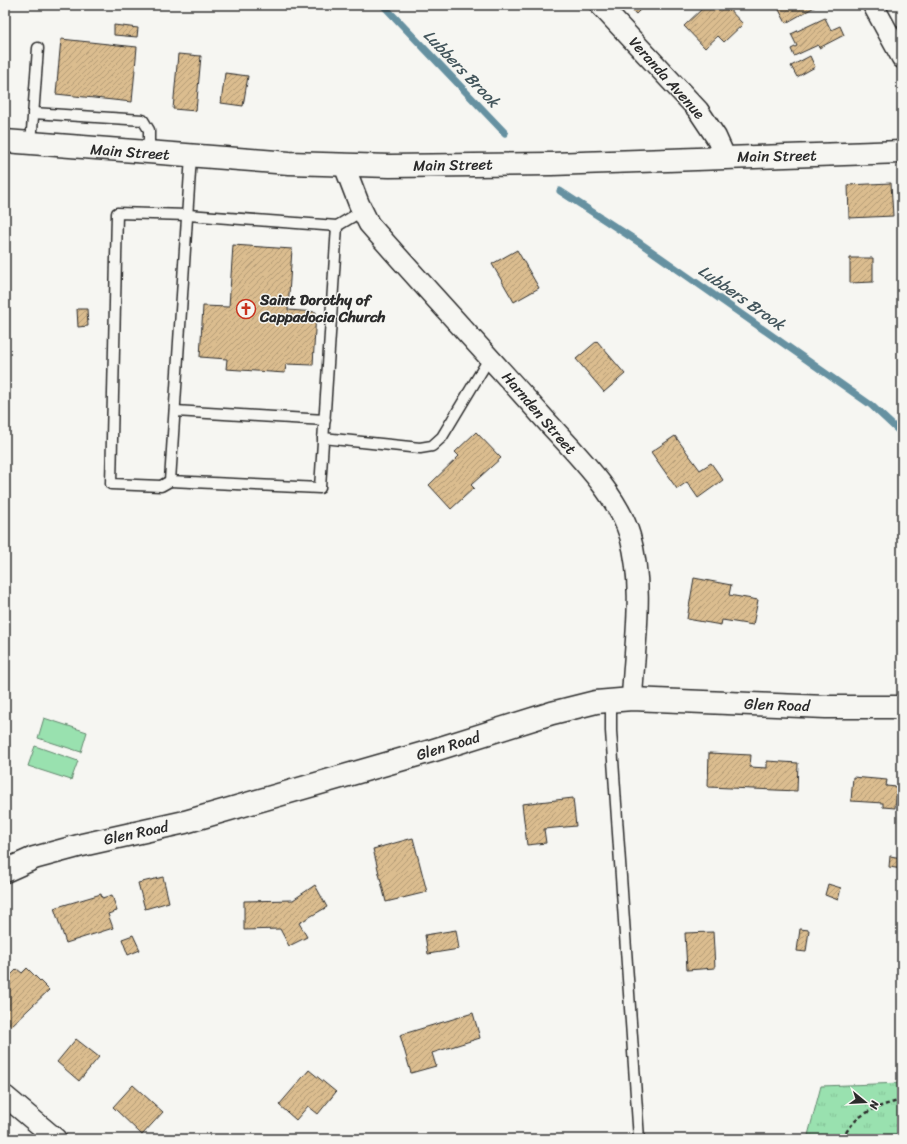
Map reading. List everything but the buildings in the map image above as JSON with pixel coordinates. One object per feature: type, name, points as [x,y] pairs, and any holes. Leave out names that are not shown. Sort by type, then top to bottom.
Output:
[{"type":"main road","name":"Main Street","points":[[5,141],[289,163],[344,165],[544,164],[902,152]]},
{"type":"main road","name":"Glen Road","points":[[5,871],[34,858],[82,845],[185,822],[364,771],[552,713],[621,699],[826,707],[902,707]]},
{"type":"street","name":"Veranda Avenue","points":[[600,5],[702,114],[716,137],[725,157]]},
{"type":"street","points":[[873,5],[902,58]]},
{"type":"street","name":"Harnden Street","points":[[344,165],[362,211],[369,224],[490,357],[611,496],[622,516],[630,536],[638,589],[621,699]]},
{"type":"street","points":[[5,1096],[56,1139]]},
{"type":"lane","points":[[31,144],[38,48]]},
{"type":"lane","points":[[33,113],[143,120],[150,130],[149,153]]},
{"type":"lane","points":[[170,481],[191,156]]},
{"type":"lane","points":[[337,226],[320,488],[170,481],[161,486],[110,484],[117,213],[188,215],[337,226],[362,211]]},
{"type":"lane","points":[[324,438],[420,448],[432,446],[442,437],[490,357]]},
{"type":"lane","points":[[175,411],[325,420]]},
{"type":"lane","points":[[621,699],[611,731],[640,1139]]},
{"type":"path","points":[[843,1139],[852,1124],[862,1115],[902,1100]]},
{"type":"green space","points":[[44,718],[87,732],[81,752],[38,738]]},
{"type":"green space","points":[[35,746],[78,761],[71,780],[28,766]]},
{"type":"green space","points":[[902,1083],[902,1139],[807,1139],[821,1086]]},
{"type":"waterway","name":"Lubbers Brook","points":[[383,5],[505,133]]},
{"type":"waterway","name":"Lubbers Brook","points":[[560,191],[640,243],[871,405],[902,434]]},
{"type":"place","name":"Saint Dorothy of Cappadocia Church","points":[[246,309]]}]
